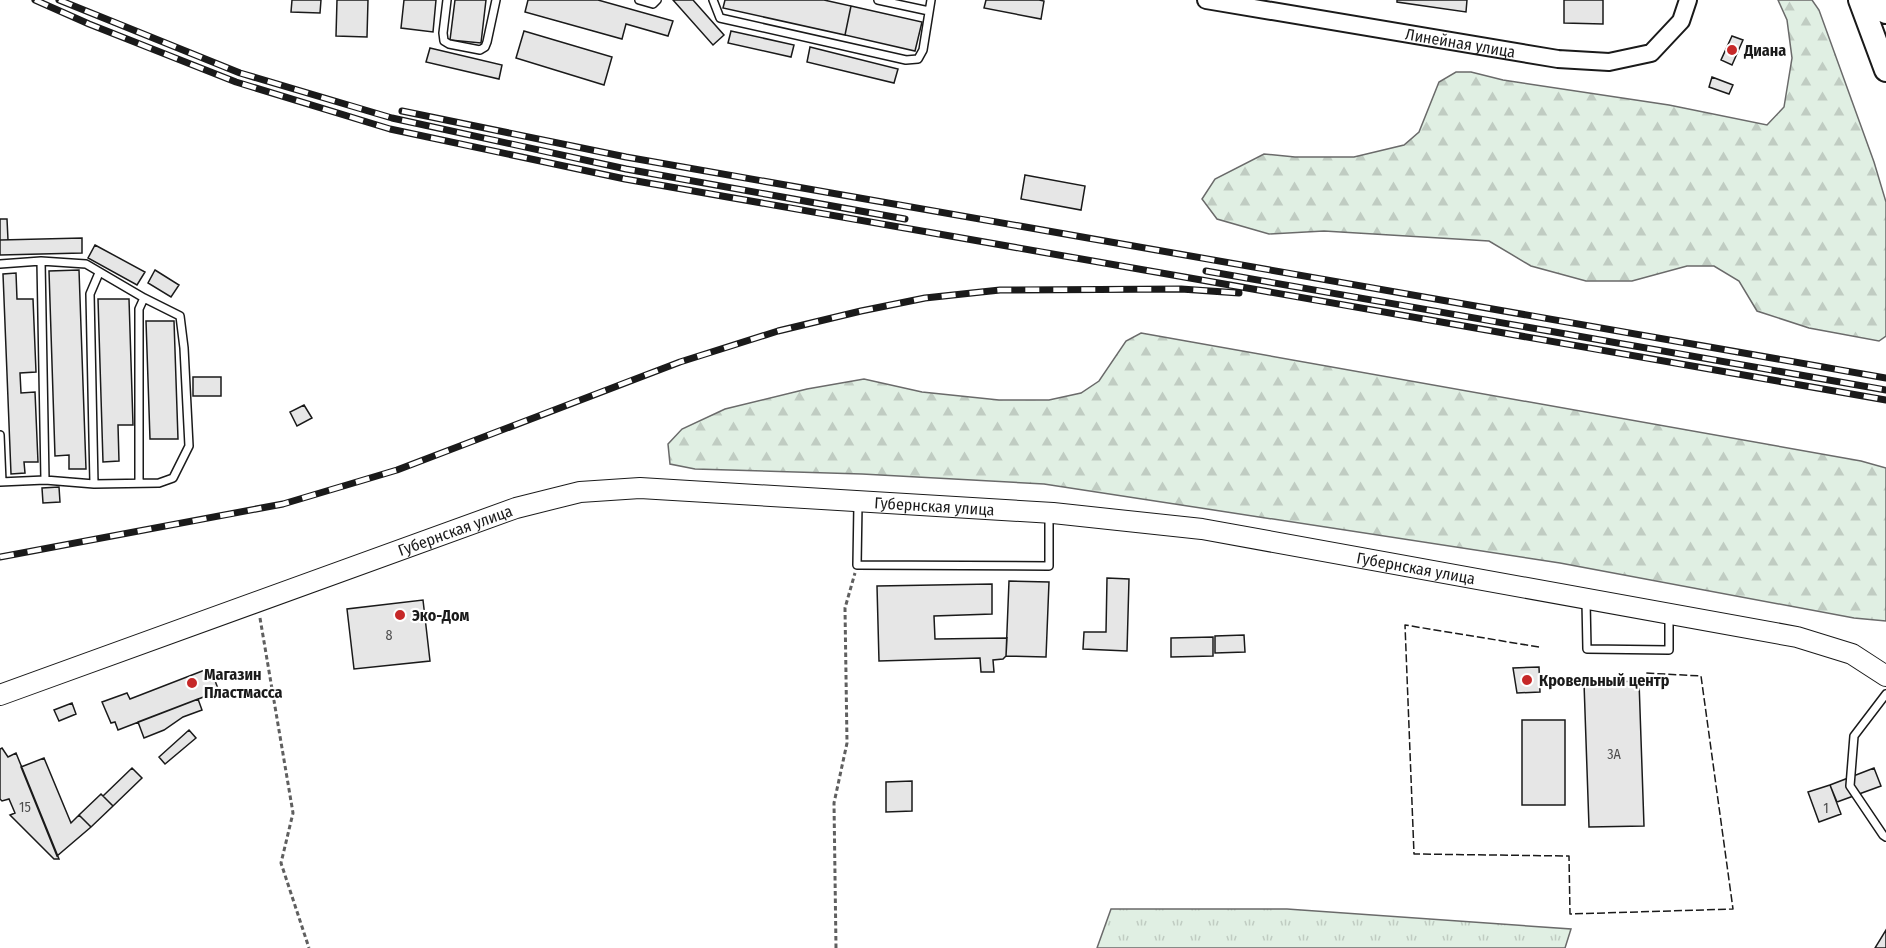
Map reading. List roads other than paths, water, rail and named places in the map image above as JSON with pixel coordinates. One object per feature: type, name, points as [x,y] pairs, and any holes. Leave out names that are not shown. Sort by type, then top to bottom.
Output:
[{"type":"highway","points":[[1860,0],[1886,70]]},
{"type":"highway","points":[[1882,0],[1886,12]]},
{"type":"main road","name":"Губернская улица","points":[[0,695],[516,508],[580,492],[640,488],[1049,513],[1202,529],[1797,637],[1852,654],[1886,676]]},
{"type":"street","name":"Линейная улица","points":[[1206,0],[1558,59],[1609,62],[1651,53],[1681,21],[1688,0]]},
{"type":"lane","points":[[447,0],[444,41],[480,50],[487,42],[496,0]]},
{"type":"lane","points":[[639,0],[653,4],[657,0]]},
{"type":"lane","points":[[713,0],[720,18],[906,60],[918,59],[923,50],[930,0]]},
{"type":"lane","points":[[878,0],[929,11]]},
{"type":"lane","points":[[0,264],[41,261],[86,264],[180,316],[189,446],[173,478],[159,483],[94,484],[45,480],[1,482],[0,435]]},
{"type":"lane","points":[[41,261],[45,480]]},
{"type":"lane","points":[[94,484],[90,294],[99,273]]},
{"type":"lane","points":[[139,482],[139,309],[144,298]]},
{"type":"lane","points":[[858,501],[857,565],[1048,566],[1049,513]]},
{"type":"lane","points":[[1586,599],[1587,649],[1669,650],[1669,614]]},
{"type":"lane","points":[[1886,694],[1854,736],[1850,786],[1886,837]]},
{"type":"railway","points":[[35,0],[89,24],[236,82],[390,129],[625,179],[1886,400]]},
{"type":"railway","points":[[59,0],[240,73],[392,118],[626,169],[905,219]]},
{"type":"railway","points":[[402,111],[626,157],[1886,378]]},
{"type":"railway","points":[[1206,271],[1886,390]]},
{"type":"railway","points":[[0,557],[283,504],[397,470],[680,362],[778,331],[861,311],[925,298],[1000,290],[1181,289],[1239,293]]},
{"type":"place","name":"Диана","points":[[1732,50]]},
{"type":"place","name":"Эко-Дом","points":[[400,615]]},
{"type":"place","name":"Кровельный центр","points":[[1527,680]]},
{"type":"place","name":"Магазин Пластмасса","points":[[192,683]]}]
